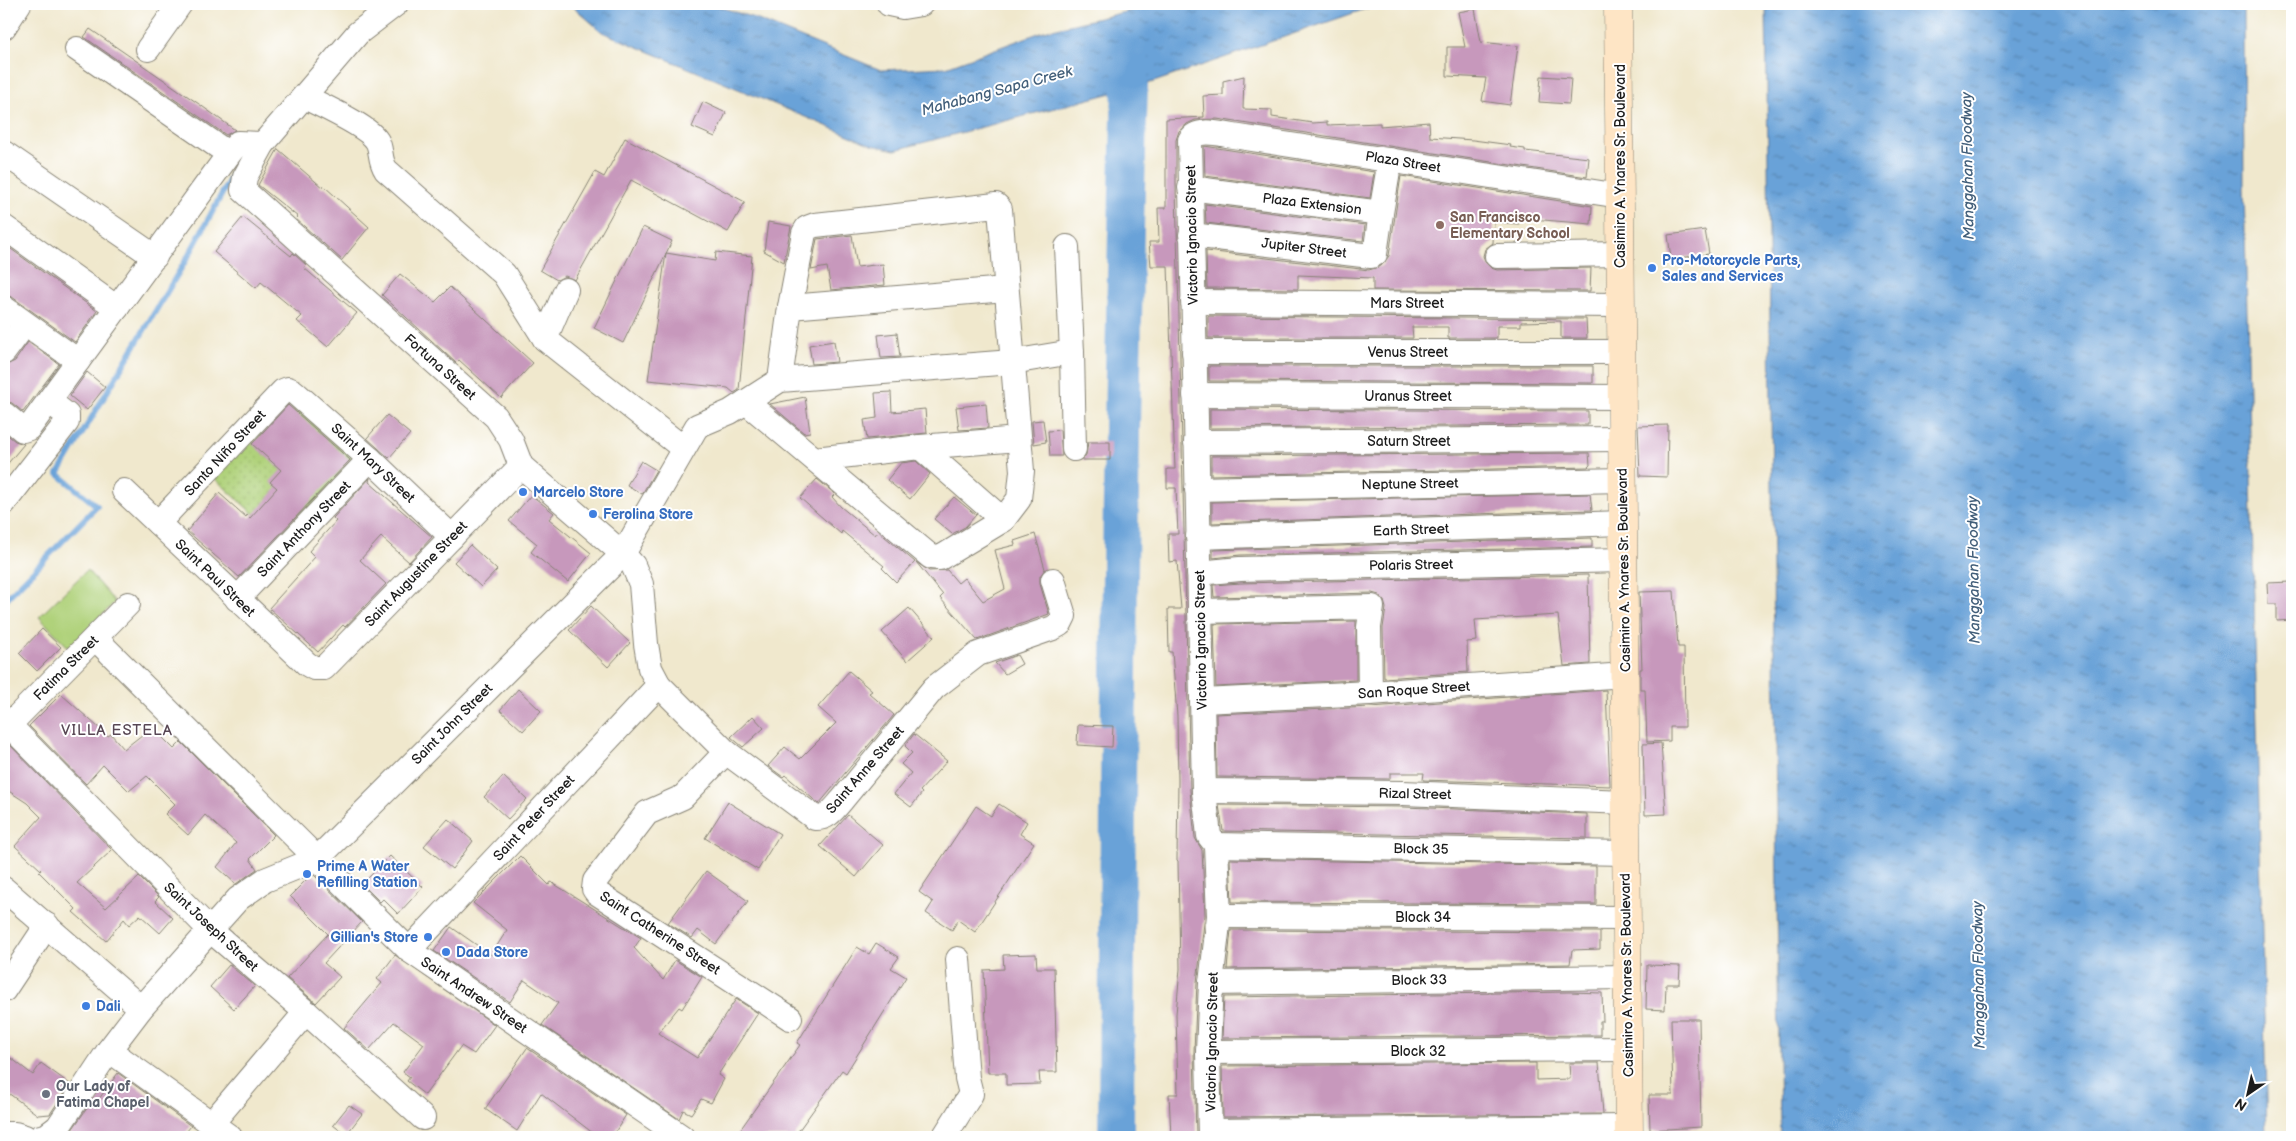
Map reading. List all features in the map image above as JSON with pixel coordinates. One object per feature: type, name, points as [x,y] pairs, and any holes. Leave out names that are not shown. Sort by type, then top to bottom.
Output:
[{"type":"main road","name":"Casimiro A. Ynares Sr. Boulevard","points":[[1619,11],[1629,1132]]},
{"type":"street","points":[[4,27],[19,4]]},
{"type":"street","points":[[148,49],[180,4]]},
{"type":"street","points":[[4,414],[23,430],[26,430],[238,143],[263,144],[358,33],[396,4]]},
{"type":"street","points":[[889,4],[903,7],[921,4]]},
{"type":"street","points":[[77,49],[229,154]]},
{"type":"street","points":[[305,97],[369,132],[379,143],[380,162],[386,170],[504,274],[545,339],[683,448]]},
{"type":"street","name":"Plaza Street","points":[[1190,140],[1198,132],[1620,196]]},
{"type":"street","name":"Victorio Ignacio Street","points":[[1190,140],[1204,792],[1209,836],[1216,845],[1219,916],[1211,983],[1208,1052],[1210,1134]]},
{"type":"street","name":"Fortuna Street","points":[[263,144],[245,177],[242,190],[496,417],[511,440],[521,466],[623,554]]},
{"type":"street","points":[[4,153],[155,257]]},
{"type":"street","name":"Plaza Extension","points":[[1190,188],[1381,213],[1390,160]]},
{"type":"street","points":[[738,407],[815,459],[931,557],[940,558],[1003,520],[1019,498],[1022,471],[1012,362],[1000,209],[996,205],[814,225],[807,228],[804,233],[790,307],[780,380],[1012,362],[1072,352]]},
{"type":"street","name":"Jupiter Street","points":[[1191,235],[1371,256],[1375,254],[1381,213]]},
{"type":"street","points":[[4,227],[117,308]]},
{"type":"street","points":[[1067,247],[1074,449]]},
{"type":"street","points":[[1497,256],[1620,254]]},
{"type":"street","points":[[790,307],[1006,289]]},
{"type":"street","points":[[545,339],[566,290]]},
{"type":"street","name":"Mars Street","points":[[1193,302],[1621,305]]},
{"type":"street","points":[[4,308],[78,361]]},
{"type":"street","points":[[4,352],[25,324]]},
{"type":"street","name":"Venus Street","points":[[1194,352],[1621,352]]},
{"type":"street","name":"Saint John Street","points":[[40,1137],[46,1136],[58,1127],[109,1050],[141,1008],[238,899],[265,880],[317,859],[623,554],[697,426],[738,407],[780,380]]},
{"type":"street","name":"Santo Niño Street","points":[[158,523],[283,391],[288,389],[294,391]]},
{"type":"street","name":"Saint Mary Street","points":[[294,391],[370,459],[452,538]]},
{"type":"street","name":"Uranus Street","points":[[1195,395],[1622,397]]},
{"type":"street","points":[[4,503],[67,422],[67,415],[49,401]]},
{"type":"street","points":[[815,459],[920,447],[1019,439]]},
{"type":"street","name":"Saturn Street","points":[[1196,442],[1622,439]]},
{"type":"street","points":[[920,447],[1003,520]]},
{"type":"street","name":"Saint Anthony Street","points":[[237,598],[370,459]]},
{"type":"street","name":"Saint Augustine Street","points":[[307,664],[314,668],[324,668],[521,466]]},
{"type":"street","name":"Neptune Street","points":[[1197,489],[1623,480]]},
{"type":"street","name":"Saint Paul Street","points":[[124,491],[307,664]]},
{"type":"street","name":"Earth Street","points":[[1198,537],[1623,523]]},
{"type":"street","name":"Saint Anne Street","points":[[623,554],[633,566],[641,584],[650,668],[659,685],[726,752],[814,818],[828,816],[934,688],[978,654],[1054,628],[1060,624],[1064,616],[1053,580]]},
{"type":"street","name":"Polaris Street","points":[[1199,574],[1240,570],[1623,560]]},
{"type":"street","name":"Fatima Street","points":[[6,728],[128,604]]},
{"type":"street","points":[[1200,610],[1372,607],[1369,627],[1370,693]]},
{"type":"street","name":"Saint Andrew Street","points":[[95,638],[409,950],[682,1137]]},
{"type":"street","name":"San Roque Street","points":[[1202,701],[1370,693],[1625,675]]},
{"type":"street","name":"Saint Peter Street","points":[[409,950],[659,685]]},
{"type":"street","name":"Saint Joseph Street","points":[[6,728],[210,930],[306,1012],[423,1118]]},
{"type":"street","name":"Saint Catherine Street","points":[[726,752],[683,797],[647,813],[595,881],[594,889],[597,894],[790,1018]]},
{"type":"street","name":"Rizal Street","points":[[1204,792],[1403,793],[1626,802]]},
{"type":"street","name":"Block 35","points":[[1216,845],[1626,853]]},
{"type":"street","points":[[4,889],[141,1008]]},
{"type":"street","name":"Block 34","points":[[1219,916],[1627,918]]},
{"type":"street","points":[[4,990],[47,925]]},
{"type":"street","points":[[944,1137],[971,1094],[967,1078],[958,959]]},
{"type":"street","name":"Block 33","points":[[1211,983],[1628,978]]},
{"type":"street","points":[[109,1050],[221,1130],[306,1012]]},
{"type":"street","name":"Block 32","points":[[1208,1052],[1628,1049]]},
{"type":"street","points":[[1210,1134],[1629,1132]]},
{"type":"street","points":[[4,1134],[15,1134],[25,1137]]},
{"type":"green space","points":[[288,396],[358,460],[283,541],[212,476]]},
{"type":"green space","points":[[87,570],[115,602],[69,648],[39,617]]},
{"type":"water","name":"Mahabang Sapa Creek","points":[[570,4],[711,4],[751,17],[881,70],[946,67],[1044,31],[1159,4],[1387,4],[1377,5],[1154,82],[895,150],[872,145],[602,32]]},
{"type":"water","name":"Manggahan Floodway","points":[[1766,4],[2243,4],[2244,187],[2267,1137],[1780,1137]]},
{"type":"building","points":[[1475,9],[1481,42],[1518,46],[1510,105],[1482,101],[1486,78],[1447,76],[1447,47],[1465,47],[1458,12]]},
{"type":"building","points":[[90,29],[235,130],[226,135],[84,37]]},
{"type":"building","points":[[1244,76],[1243,109],[1272,110],[1272,117],[1313,123],[1327,122],[1327,125],[1380,123],[1380,126],[1429,122],[1430,137],[1511,145],[1510,147],[1525,149],[1525,151],[1589,158],[1587,177],[1217,119],[1195,120],[1179,131],[1176,140],[1176,187],[1190,791],[1195,838],[1202,850],[1205,915],[1197,982],[1194,1051],[1196,1137],[1171,1137],[1169,1094],[1178,1094],[1176,1014],[1180,969],[1177,860],[1177,716],[1172,652],[1169,652],[1168,609],[1181,609],[1177,561],[1169,562],[1168,534],[1178,534],[1176,488],[1167,488],[1167,469],[1175,469],[1168,266],[1151,266],[1149,242],[1159,242],[1158,208],[1166,208],[1166,119],[1204,117],[1203,96],[1223,95],[1223,81]]},
{"type":"building","points":[[1541,76],[1571,78],[1569,104],[1539,102]]},
{"type":"building","points":[[703,102],[726,113],[715,137],[692,127]]},
{"type":"building","points":[[625,138],[745,202],[728,232],[631,180],[575,280],[565,276],[557,280],[540,270],[595,172],[604,177]]},
{"type":"building","points":[[1204,146],[1374,172],[1370,198],[1205,176]]},
{"type":"building","points":[[278,149],[323,188],[324,186],[369,227],[342,260],[296,219],[298,217],[258,185]]},
{"type":"building","points":[[1401,176],[1592,206],[1591,224],[1520,218],[1519,224],[1494,222],[1493,243],[1485,249],[1483,256],[1491,268],[1497,270],[1591,268],[1590,291],[1373,290],[1373,278],[1298,275],[1298,289],[1207,288],[1206,251],[1369,270],[1381,266],[1389,256]]},
{"type":"building","points":[[1205,204],[1365,225],[1363,241],[1206,223]]},
{"type":"building","points":[[243,217],[291,256],[293,253],[306,265],[304,268],[357,313],[328,347],[297,321],[302,316],[261,282],[256,288],[214,252]]},
{"type":"building","points":[[768,222],[791,226],[784,262],[764,251]]},
{"type":"building","points":[[643,227],[672,241],[623,343],[594,328]]},
{"type":"building","points":[[1705,230],[1709,254],[1671,259],[1668,235]]},
{"type":"building","points":[[852,235],[857,267],[883,264],[885,285],[831,290],[827,267],[811,270],[817,239]]},
{"type":"building","points":[[4,244],[97,311],[75,342],[12,297],[4,295]]},
{"type":"building","points":[[716,252],[752,256],[739,390],[734,393],[728,388],[648,380],[666,253],[715,261]]},
{"type":"building","points":[[400,274],[435,302],[450,287],[533,363],[501,398],[459,360],[456,363],[382,295]]},
{"type":"building","points":[[1208,316],[1586,319],[1587,338],[1561,338],[1561,321],[1521,322],[1521,326],[1497,326],[1497,338],[1448,338],[1448,327],[1412,327],[1413,338],[1208,338]]},
{"type":"building","points":[[897,333],[900,357],[881,358],[878,335]]},
{"type":"building","points":[[834,341],[837,362],[812,364],[809,345]]},
{"type":"building","points":[[28,342],[59,364],[23,412],[12,403],[4,401],[4,366],[15,361]]},
{"type":"building","points":[[1209,366],[1593,366],[1593,383],[1209,381]]},
{"type":"building","points":[[87,372],[105,387],[87,410],[70,396]]},
{"type":"building","points":[[891,392],[892,412],[925,409],[927,433],[867,439],[864,420],[877,418],[875,393]]},
{"type":"building","points":[[805,397],[810,432],[804,433],[770,404]]},
{"type":"building","points":[[986,404],[988,428],[959,430],[956,407]]},
{"type":"building","points":[[288,405],[350,460],[239,577],[187,531],[219,493],[246,517],[247,515],[250,518],[277,488],[270,482],[281,470],[252,444]]},
{"type":"building","points":[[1210,409],[1588,411],[1588,425],[1210,428]]},
{"type":"building","points":[[387,415],[410,434],[389,458],[367,438]]},
{"type":"building","points":[[1043,420],[1046,442],[1034,444],[1032,421]]},
{"type":"building","points":[[1668,425],[1667,477],[1640,476],[1638,426]]},
{"type":"building","points":[[1060,430],[1062,456],[1050,456],[1048,431]]},
{"type":"building","points":[[4,432],[15,441],[24,444],[4,468]]},
{"type":"building","points":[[1088,442],[1110,442],[1110,460],[1082,460],[1086,455]]},
{"type":"building","points":[[1589,453],[1590,465],[1588,467],[1211,475],[1211,456]]},
{"type":"building","points":[[641,461],[656,470],[642,494],[627,485]]},
{"type":"building","points":[[916,461],[930,474],[910,499],[887,480],[901,463]]},
{"type":"building","points":[[370,478],[369,482],[432,537],[409,562],[381,537],[360,560],[386,584],[318,652],[269,608],[315,557],[309,551],[336,521],[333,518]]},
{"type":"building","points":[[817,479],[835,494],[832,497],[841,507],[875,535],[878,531],[915,562],[896,582],[882,568],[884,566],[842,531],[841,534],[800,498]]},
{"type":"building","points":[[1590,494],[1592,510],[1212,523],[1212,502]]},
{"type":"building","points":[[531,495],[554,513],[549,519],[591,553],[568,582],[531,552],[537,544],[509,521]]},
{"type":"building","points":[[954,497],[976,515],[965,527],[952,534],[934,519]]},
{"type":"building","points":[[1035,534],[1045,569],[1040,576],[1040,584],[1049,614],[977,640],[940,598],[943,595],[916,562],[929,571],[947,570],[958,583],[964,578],[983,601],[1005,589],[995,550],[1015,545],[1014,541]]},
{"type":"building","points":[[1592,538],[1592,547],[1240,555],[1213,558],[1213,550]]},
{"type":"building","points":[[470,545],[497,570],[481,587],[454,562]]},
{"type":"building","points":[[1588,575],[1590,664],[1564,666],[1558,615],[1475,620],[1477,641],[1467,642],[1468,672],[1384,678],[1383,628],[1386,608],[1384,601],[1379,595],[1372,593],[1214,597],[1213,585],[1241,583]]},
{"type":"building","points":[[2292,582],[2292,620],[2277,621],[2277,604],[2268,604],[2267,583]]},
{"type":"building","points":[[1674,591],[1678,647],[1684,647],[1685,727],[1670,727],[1670,741],[1647,742],[1645,689],[1640,689],[1640,669],[1642,669],[1639,592]]},
{"type":"building","points":[[591,606],[630,643],[608,667],[569,630]]},
{"type":"building","points":[[909,608],[934,637],[907,661],[882,632]]},
{"type":"building","points":[[1356,621],[1356,680],[1216,687],[1214,624]]},
{"type":"building","points":[[42,629],[61,647],[37,671],[19,653]]},
{"type":"building","points":[[1017,655],[1022,664],[1005,674],[995,663]]},
{"type":"building","points":[[849,671],[872,691],[869,693],[894,715],[819,804],[785,775],[783,777],[768,766],[785,747],[800,759],[836,723],[818,707]]},
{"type":"building","points":[[518,689],[541,711],[523,731],[500,710]]},
{"type":"building","points":[[1606,690],[1610,786],[1423,780],[1424,773],[1390,773],[1390,779],[1217,777],[1216,714],[1371,707]]},
{"type":"building","points":[[61,694],[108,736],[111,734],[124,749],[152,727],[174,749],[181,742],[274,835],[250,859],[257,869],[236,884],[217,867],[236,843],[205,815],[188,835],[165,814],[175,804],[147,776],[129,791],[103,765],[86,784],[29,726]]},
{"type":"building","points":[[753,716],[764,728],[743,747],[731,737]]},
{"type":"building","points":[[1078,725],[1113,726],[1112,747],[1077,745]]},
{"type":"building","points":[[914,734],[947,761],[920,791],[922,793],[911,807],[894,794],[911,773],[901,764],[912,753],[905,746]]},
{"type":"building","points":[[1661,743],[1666,814],[1645,815],[1643,744]]},
{"type":"building","points":[[10,745],[112,850],[77,883],[106,908],[139,877],[159,897],[155,901],[173,918],[160,933],[140,915],[129,925],[124,919],[106,941],[73,912],[76,909],[39,872],[41,870],[15,846],[41,817],[27,803],[4,788],[4,751]]},
{"type":"building","points":[[503,776],[527,799],[508,819],[484,797]]},
{"type":"building","points":[[728,802],[780,834],[758,870],[705,838]]},
{"type":"building","points":[[999,804],[1027,822],[1020,834],[1034,843],[975,932],[958,920],[952,930],[926,913],[933,902],[919,892],[976,806],[991,816]]},
{"type":"building","points":[[1219,805],[1403,807],[1587,814],[1587,838],[1223,831]]},
{"type":"building","points":[[848,815],[883,845],[856,877],[820,846]]},
{"type":"building","points":[[448,819],[473,841],[452,869],[424,846]]},
{"type":"building","points":[[390,856],[423,887],[398,914],[383,899],[380,902],[362,884]]},
{"type":"building","points":[[520,856],[549,885],[551,882],[641,938],[634,948],[663,980],[675,960],[702,977],[682,1009],[679,1007],[658,1033],[662,1036],[697,1058],[736,999],[758,1013],[718,1075],[724,1079],[711,1103],[701,1099],[691,1114],[683,1110],[679,1119],[542,1025],[558,1003],[524,980],[510,1002],[434,951],[451,927],[491,955],[507,930],[473,903]]},
{"type":"building","points":[[1230,859],[1596,866],[1596,904],[1232,902]]},
{"type":"building","points":[[706,871],[748,901],[716,944],[698,930],[692,938],[668,923]]},
{"type":"building","points":[[314,875],[362,922],[324,963],[340,977],[316,1003],[287,978],[328,934],[290,896],[309,877]]},
{"type":"building","points":[[1231,930],[1600,932],[1600,949],[1572,950],[1570,964],[1227,969]]},
{"type":"building","points":[[876,943],[899,957],[891,968],[906,977],[846,1073],[842,1070],[794,1137],[735,1137],[800,1045],[797,1043],[857,947],[869,954]]},
{"type":"building","points":[[1036,954],[1037,968],[1054,968],[1057,1072],[1039,1072],[1040,1084],[1006,1085],[1006,1073],[988,1073],[984,970],[1004,969],[1003,955]]},
{"type":"building","points":[[395,955],[495,1025],[474,1054],[461,1046],[425,1095],[407,1081],[410,1077],[403,1072],[424,1044],[394,1022],[369,1050],[344,1028],[382,983],[377,979]]},
{"type":"building","points":[[229,965],[255,986],[234,1009],[210,987]]},
{"type":"building","points":[[1647,965],[1680,966],[1679,984],[1666,984],[1665,1010],[1646,1009]]},
{"type":"building","points":[[1602,993],[1603,1021],[1600,1021],[1600,1035],[1222,1038],[1224,997]]},
{"type":"building","points":[[1671,1019],[1699,1019],[1701,1127],[1650,1130],[1649,1095],[1673,1095]]},
{"type":"building","points":[[527,1048],[626,1115],[612,1137],[598,1137],[541,1093],[517,1131],[485,1109]]},
{"type":"building","name":"Our Lady of Fatima Chapel","points":[[11,1058],[33,1075],[41,1063],[70,1084],[50,1114],[38,1115],[4,1090],[4,1067]]},
{"type":"building","points":[[1536,1063],[1536,1080],[1570,1079],[1569,1063],[1599,1063],[1603,1114],[1223,1117],[1222,1066]]},
{"type":"building","points":[[118,1073],[191,1126],[182,1137],[67,1137],[92,1101],[96,1103]]},
{"type":"building","points":[[349,1105],[362,1114],[346,1135],[333,1125]]},
{"type":"waterway","points":[[1116,1137],[1118,731],[1124,325],[1131,55]]},
{"type":"waterway","points":[[4,601],[97,506],[58,474],[189,255],[245,151]]},
{"type":"place","name":"San Francisco Elementary School","points":[[1440,225]]},
{"type":"place","name":"Pro-Motorcycle Parts, Sales and Services","points":[[1652,268]]},
{"type":"place","name":"Marcelo Store","points":[[523,492]]},
{"type":"place","name":"Ferolina Store","points":[[593,514]]},
{"type":"place","name":"Prime A Water Refilling Station","points":[[307,874]]},
{"type":"place","name":"Gillian's Store","points":[[428,937]]},
{"type":"place","name":"Dada Store","points":[[446,952]]},
{"type":"place","name":"Dali","points":[[86,1006]]},
{"type":"place","name":"Our Lady of Fatima Chapel","points":[[46,1094]]},
{"type":"district","name":"VILLA ESTELA","points":[[117,730]]}]
